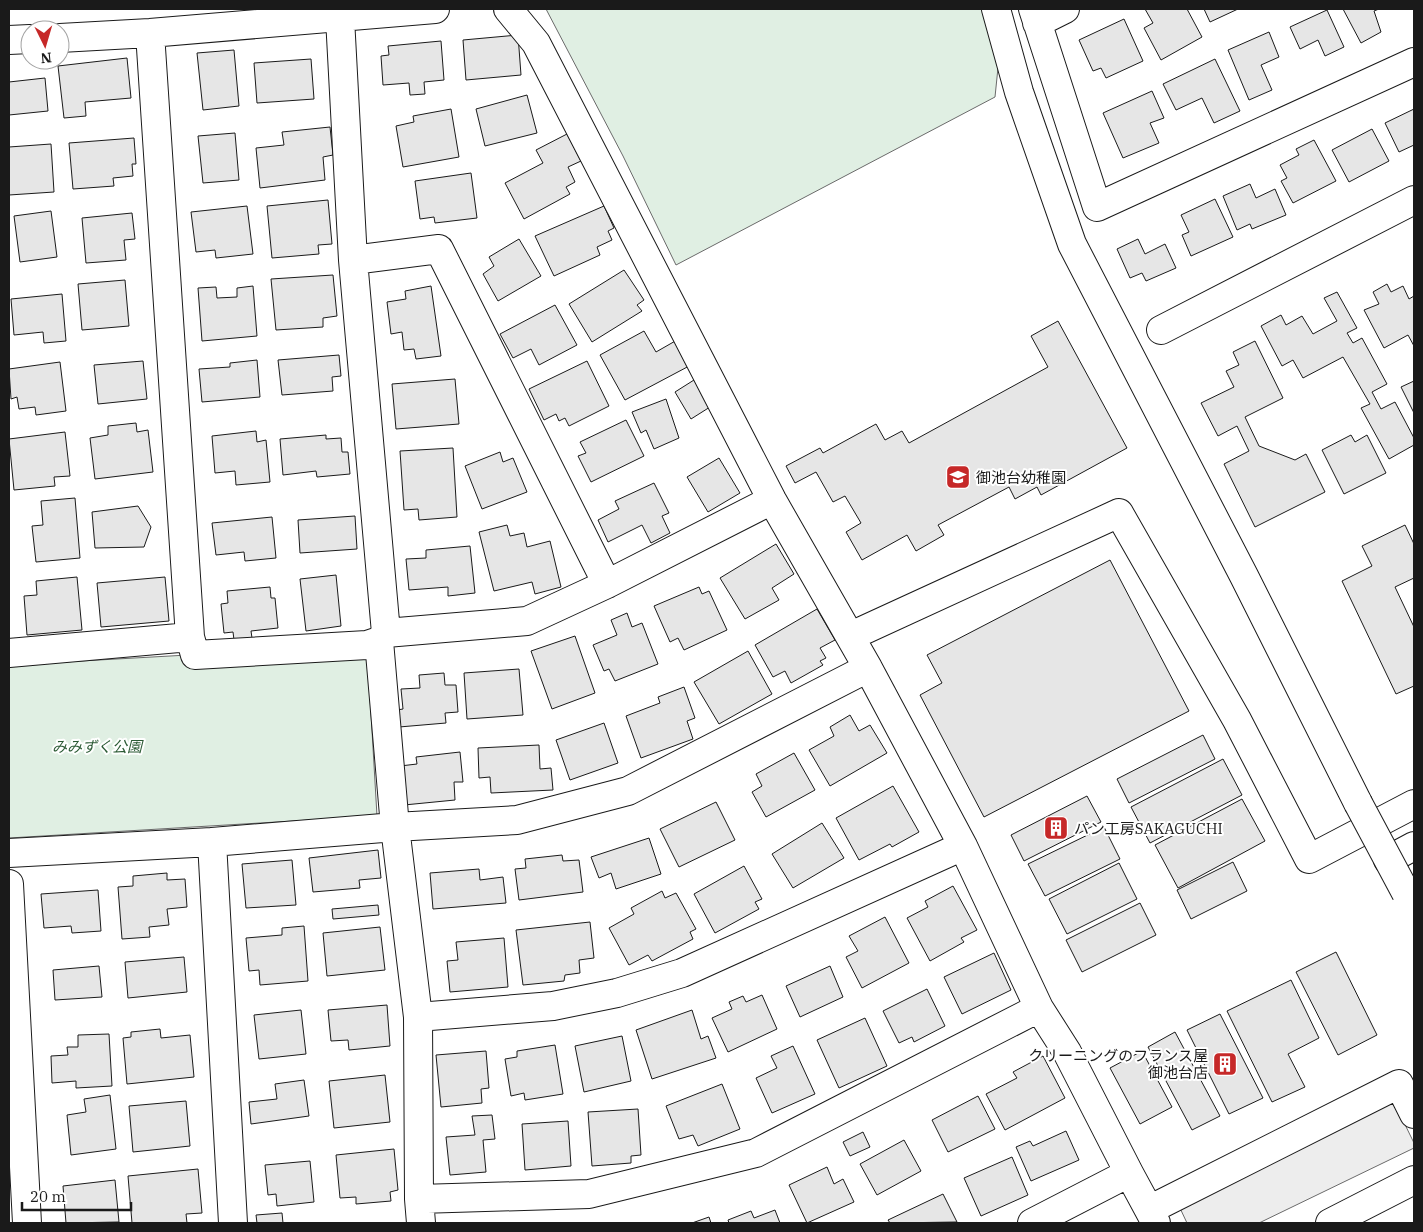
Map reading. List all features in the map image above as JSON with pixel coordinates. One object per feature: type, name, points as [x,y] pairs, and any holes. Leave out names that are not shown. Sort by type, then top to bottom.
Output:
[{"type":"street","points":[[70,37],[150,33],[436,9]]},
{"type":"street","points":[[508,9],[536,43],[772,500],[851,636],[963,846],[1039,1008],[1067,1052],[1153,1217],[1399,1084],[1414,1114]]},
{"type":"street","points":[[996,9],[1019,92],[1072,244],[1358,803],[1410,900]]},
{"type":"street","points":[[1065,9],[1035,16],[1097,207],[1414,62]]},
{"type":"street","points":[[340,18],[352,260],[383,637],[395,827],[418,1017],[420,1211],[589,1194],[756,1152],[1039,1008]]},
{"type":"street","points":[[150,33],[190,637],[195,655],[367,645],[383,637],[527,621],[606,584],[772,500]]},
{"type":"street","points":[[1161,330],[1414,200]]},
{"type":"street","points":[[352,260],[439,249],[606,584]]},
{"type":"street","points":[[851,636],[1119,513],[1237,720],[1309,859],[1414,804]]},
{"type":"street","points":[[9,652],[190,637]]},
{"type":"street","points":[[9,853],[212,842],[395,827],[517,820],[628,791],[868,668]]},
{"type":"street","points":[[212,842],[233,1223]]},
{"type":"street","points":[[418,1017],[553,1006],[617,993],[682,973],[963,846]]},
{"type":"street","points":[[1389,862],[1414,846]]},
{"type":"street","points":[[9,884],[27,1223]]},
{"type":"street","points":[[1032,1223],[1129,1173]]},
{"type":"street","points":[[1330,1223],[1414,1180]]},
{"type":"green space","points":[[546,9],[1004,9],[995,97],[676,265],[623,156]]},
{"type":"green space","name":"みみずく公園","points":[[367,645],[377,816],[9,838],[9,665]]},
{"type":"shaded area","points":[[1394,1102],[1414,1143],[1414,1148],[1259,1223],[1187,1223],[1179,1206]]},
{"type":"building","points":[[1145,9],[1187,9],[1202,37],[1161,60],[1144,28],[1153,23]]},
{"type":"building","points":[[1204,9],[1238,9],[1210,22]]},
{"type":"building","points":[[1343,9],[1379,9],[1374,11],[1381,32],[1361,43]]},
{"type":"building","points":[[1327,10],[1344,47],[1325,56],[1318,40],[1300,49],[1290,27]]},
{"type":"building","points":[[1124,19],[1143,61],[1106,78],[1101,68],[1093,71],[1079,40]]},
{"type":"building","points":[[1269,32],[1279,57],[1261,65],[1272,90],[1249,100],[1228,50]]},
{"type":"building","points":[[518,35],[521,75],[466,80],[463,40]]},
{"type":"building","points":[[441,41],[444,80],[424,82],[425,94],[410,95],[409,83],[383,85],[381,56],[389,55],[388,46]]},
{"type":"building","points":[[234,50],[239,106],[203,110],[197,53]]},
{"type":"building","points":[[127,58],[131,98],[85,102],[86,116],[64,118],[58,70],[70,70],[70,65]]},
{"type":"building","points":[[311,59],[314,99],[257,103],[254,63]]},
{"type":"building","points":[[1215,59],[1240,111],[1214,123],[1202,98],[1176,110],[1163,84]]},
{"type":"building","points":[[45,78],[48,111],[9,115],[9,82]]},
{"type":"building","points":[[1152,91],[1164,118],[1150,123],[1159,143],[1123,158],[1103,113]]},
{"type":"building","points":[[527,95],[537,133],[485,146],[476,109]]},
{"type":"building","points":[[451,109],[459,157],[403,167],[396,126],[414,122],[413,116]]},
{"type":"building","points":[[1414,109],[1414,145],[1399,152],[1385,123]]},
{"type":"building","points":[[330,127],[333,155],[323,157],[325,180],[260,188],[256,148],[284,145],[282,132]]},
{"type":"building","points":[[1372,129],[1389,161],[1349,182],[1332,150]]},
{"type":"building","points":[[235,133],[239,180],[203,183],[198,136]]},
{"type":"building","points":[[567,134],[581,161],[568,167],[575,182],[566,187],[570,194],[524,219],[505,183],[543,163],[536,150]]},
{"type":"building","points":[[134,138],[136,164],[132,164],[133,176],[113,178],[114,186],[73,189],[69,143]]},
{"type":"building","points":[[1314,140],[1336,181],[1293,203],[1281,181],[1287,178],[1280,165],[1299,155],[1296,149]]},
{"type":"building","points":[[51,144],[54,192],[9,195],[9,147]]},
{"type":"building","points":[[471,173],[477,218],[435,223],[434,217],[420,219],[415,181]]},
{"type":"building","points":[[1250,184],[1256,198],[1275,189],[1286,215],[1252,229],[1250,224],[1237,230],[1223,196]]},
{"type":"building","points":[[1215,199],[1233,237],[1191,256],[1182,235],[1189,232],[1181,215]]},
{"type":"building","points":[[328,200],[332,244],[318,245],[319,254],[272,258],[267,206]]},
{"type":"building","points":[[247,206],[253,254],[216,258],[215,250],[196,252],[191,212]]},
{"type":"building","points":[[604,206],[614,228],[608,231],[612,240],[597,247],[600,255],[554,276],[535,236]]},
{"type":"building","points":[[51,211],[57,257],[20,262],[14,216]]},
{"type":"building","points":[[132,213],[135,239],[124,240],[126,260],[86,263],[82,218]]},
{"type":"building","points":[[519,239],[541,276],[498,301],[483,274],[494,266],[489,257]]},
{"type":"building","points":[[1138,239],[1145,254],[1165,244],[1176,268],[1146,281],[1142,273],[1130,278],[1117,249]]},
{"type":"building","points":[[624,270],[644,300],[637,305],[642,311],[592,342],[569,304]]},
{"type":"building","points":[[333,275],[337,316],[323,318],[323,327],[276,330],[271,279]]},
{"type":"building","points":[[125,280],[129,326],[82,330],[78,284]]},
{"type":"building","points":[[1387,284],[1391,292],[1403,286],[1409,299],[1414,296],[1414,346],[1408,335],[1384,348],[1364,310],[1379,304],[1373,292]]},
{"type":"building","points":[[253,286],[257,336],[202,341],[198,288],[216,287],[217,298],[237,297],[237,288]]},
{"type":"building","points":[[431,286],[441,356],[416,359],[414,349],[404,350],[402,332],[391,334],[387,302],[406,299],[405,291]]},
{"type":"building","points":[[1337,292],[1357,328],[1347,333],[1353,343],[1362,338],[1387,384],[1372,392],[1381,409],[1395,402],[1414,438],[1414,445],[1389,459],[1361,408],[1370,404],[1343,357],[1303,378],[1293,360],[1282,366],[1261,326],[1281,315],[1286,325],[1302,316],[1313,334],[1337,321],[1324,298]]},
{"type":"building","points":[[62,294],[66,341],[44,343],[43,332],[14,335],[11,299]]},
{"type":"building","points":[[555,305],[577,345],[539,365],[531,349],[513,358],[500,334]]},
{"type":"building","points":[[1058,321],[1127,448],[1041,495],[1037,487],[1015,499],[1009,487],[938,525],[944,535],[916,551],[907,535],[862,560],[846,532],[861,523],[845,496],[833,502],[816,472],[795,483],[786,466],[820,448],[823,453],[876,424],[885,440],[902,431],[909,443],[1048,367],[1031,336]]},
{"type":"building","points":[[644,331],[656,352],[677,340],[691,365],[625,400],[600,355]]},
{"type":"building","points":[[1255,341],[1283,398],[1245,417],[1259,446],[1295,460],[1306,454],[1325,492],[1255,527],[1224,464],[1249,451],[1237,426],[1218,436],[1201,403],[1234,387],[1226,371],[1239,365],[1233,352]]},
{"type":"building","points":[[339,355],[341,376],[332,377],[333,391],[282,395],[278,360]]},
{"type":"building","points":[[257,360],[260,397],[202,402],[199,369],[230,367],[230,363]]},
{"type":"building","points":[[143,361],[147,399],[98,404],[94,365]]},
{"type":"building","points":[[587,361],[609,406],[569,426],[565,418],[559,421],[556,414],[544,420],[529,389]]},
{"type":"building","points":[[60,362],[66,411],[36,415],[35,407],[19,409],[17,397],[11,399],[9,369]]},
{"type":"building","points":[[455,379],[459,424],[396,429],[392,384]]},
{"type":"building","points":[[694,380],[710,407],[691,419],[675,392]]},
{"type":"building","points":[[1414,381],[1414,413],[1401,387]]},
{"type":"building","points":[[666,399],[679,438],[654,449],[646,430],[641,433],[632,412]]},
{"type":"building","points":[[626,420],[644,456],[591,482],[578,456],[586,453],[580,442]]},
{"type":"building","points":[[136,423],[137,432],[148,430],[153,472],[95,479],[90,438],[108,435],[108,426]]},
{"type":"building","points":[[256,431],[257,442],[266,440],[270,482],[236,485],[235,471],[215,473],[212,436]]},
{"type":"building","points":[[65,432],[70,476],[54,477],[55,486],[14,490],[9,439]]},
{"type":"building","points":[[326,435],[326,439],[341,438],[342,452],[348,452],[350,474],[317,477],[316,471],[283,475],[280,439]]},
{"type":"building","points":[[1351,435],[1355,442],[1367,435],[1386,473],[1344,494],[1322,450]]},
{"type":"building","points":[[453,448],[457,517],[419,520],[418,509],[404,510],[400,451]]},
{"type":"building","points":[[500,452],[503,462],[513,458],[527,492],[482,509],[465,466]]},
{"type":"building","points":[[719,458],[740,493],[708,512],[687,477]]},
{"type":"building","points":[[654,483],[669,513],[662,516],[670,533],[651,543],[642,525],[608,542],[598,520],[619,509],[615,501]]},
{"type":"building","points":[[75,498],[80,558],[36,562],[32,526],[43,525],[41,501]]},
{"type":"building","points":[[138,506],[151,527],[144,547],[95,548],[92,512]]},
{"type":"building","points":[[355,516],[357,549],[300,553],[298,520]]},
{"type":"building","points":[[272,517],[276,558],[245,561],[244,552],[216,555],[212,523]]},
{"type":"building","points":[[507,525],[510,536],[524,533],[527,547],[550,541],[561,587],[535,594],[532,582],[494,591],[479,532]]},
{"type":"building","points":[[1405,525],[1414,544],[1414,578],[1395,587],[1414,627],[1414,686],[1396,694],[1342,581],[1372,566],[1362,546]]},
{"type":"building","points":[[776,544],[794,574],[772,588],[779,600],[745,619],[720,578]]},
{"type":"building","points":[[470,546],[475,593],[448,596],[448,587],[409,590],[406,559],[426,558],[426,550]]},
{"type":"building","points":[[1110,560],[1189,711],[984,817],[920,695],[942,683],[927,655]]},
{"type":"building","points":[[336,575],[341,626],[306,631],[300,579]]},
{"type":"building","points":[[77,577],[82,630],[27,635],[24,596],[37,595],[36,581]]},
{"type":"building","points":[[165,577],[169,621],[101,627],[97,583]]},
{"type":"building","points":[[270,587],[271,598],[275,598],[278,628],[251,631],[252,638],[234,640],[233,632],[224,633],[221,604],[228,603],[227,591]]},
{"type":"building","points":[[699,587],[702,594],[709,591],[727,630],[684,650],[678,638],[670,642],[654,606]]},
{"type":"building","points":[[817,609],[835,640],[820,648],[826,658],[820,661],[823,665],[791,683],[785,671],[773,677],[755,645]]},
{"type":"building","points":[[627,613],[632,627],[642,623],[658,664],[615,681],[609,669],[604,671],[593,645],[617,635],[611,620]]},
{"type":"building","points":[[575,636],[595,693],[552,709],[531,651]]},
{"type":"building","points":[[748,651],[772,694],[719,724],[694,682]]},
{"type":"building","points":[[519,669],[523,715],[467,719],[464,673]]},
{"type":"building","points":[[444,673],[445,685],[456,685],[458,712],[445,713],[446,723],[399,727],[397,710],[403,709],[401,689],[420,688],[419,675]]},
{"type":"building","points":[[684,687],[695,718],[687,721],[693,739],[641,758],[626,716],[660,703],[658,697]]},
{"type":"building","points":[[850,715],[859,731],[870,725],[887,753],[830,786],[809,750],[834,736],[830,727]]},
{"type":"building","points":[[604,723],[618,763],[570,780],[556,740]]},
{"type":"building","points":[[1203,735],[1215,759],[1129,803],[1117,779]]},
{"type":"building","points":[[539,745],[540,769],[551,768],[553,790],[491,793],[490,777],[479,778],[478,748]]},
{"type":"building","points":[[460,752],[463,782],[454,782],[455,800],[404,805],[400,766],[417,764],[416,757]]},
{"type":"building","points":[[794,753],[815,790],[766,817],[752,792],[762,786],[756,774]]},
{"type":"building","points":[[1223,759],[1242,795],[1150,843],[1131,807]]},
{"type":"building","points":[[893,786],[919,832],[892,847],[890,844],[859,860],[836,818]]},
{"type":"building","name":"パン工房SAKAGUCHI","points":[[1087,796],[1101,822],[1024,861],[1011,835]]},
{"type":"building","points":[[1242,799],[1265,841],[1178,888],[1155,845]]},
{"type":"building","points":[[716,802],[735,840],[679,867],[660,829]]},
{"type":"building","points":[[822,823],[844,858],[793,888],[772,854]]},
{"type":"building","points":[[1104,827],[1120,859],[1045,896],[1028,864]]},
{"type":"building","points":[[649,838],[661,874],[616,889],[611,873],[599,878],[591,857]]},
{"type":"building","points":[[378,850],[381,878],[359,880],[360,888],[313,892],[309,858]]},
{"type":"building","points":[[562,855],[563,861],[579,860],[583,892],[519,900],[515,869],[526,868],[525,859]]},
{"type":"building","points":[[292,860],[296,905],[246,908],[242,864]]},
{"type":"building","points":[[1233,862],[1247,891],[1191,919],[1177,890]]},
{"type":"building","points":[[1119,863],[1137,899],[1067,934],[1049,899]]},
{"type":"building","points":[[744,866],[762,899],[755,902],[759,909],[715,933],[694,894]]},
{"type":"building","points":[[479,869],[480,880],[503,877],[506,903],[433,909],[430,873]]},
{"type":"building","points":[[167,873],[167,880],[185,879],[187,907],[167,909],[169,925],[149,927],[150,937],[122,939],[118,887],[133,886],[133,876]]},
{"type":"building","points":[[953,886],[977,930],[961,938],[964,942],[930,961],[907,918],[928,907],[925,901]]},
{"type":"building","points":[[98,890],[101,931],[72,933],[71,926],[44,928],[41,894]]},
{"type":"building","points":[[662,891],[665,898],[676,893],[696,929],[690,932],[693,939],[652,961],[648,955],[629,965],[609,928],[634,914],[631,908]]},
{"type":"building","points":[[1140,903],[1156,935],[1082,972],[1066,940]]},
{"type":"building","points":[[378,905],[379,915],[333,919],[332,909]]},
{"type":"building","points":[[885,917],[909,963],[862,988],[846,957],[858,951],[849,936]]},
{"type":"building","points":[[590,922],[594,958],[579,960],[580,973],[565,975],[564,981],[523,985],[516,930]]},
{"type":"building","points":[[304,926],[308,981],[260,985],[259,970],[249,971],[246,938],[282,935],[282,928]]},
{"type":"building","points":[[380,927],[385,970],[327,976],[323,933]]},
{"type":"building","points":[[504,938],[508,987],[450,992],[447,961],[458,960],[456,942]]},
{"type":"building","points":[[1336,952],[1377,1035],[1338,1055],[1296,972]]},
{"type":"building","points":[[994,953],[1011,990],[962,1014],[944,977]]},
{"type":"building","points":[[184,957],[187,992],[128,998],[125,962]]},
{"type":"building","points":[[99,966],[102,997],[55,1000],[53,970]]},
{"type":"building","points":[[830,966],[843,997],[800,1017],[786,986]]},
{"type":"building","points":[[1291,980],[1319,1038],[1288,1054],[1305,1087],[1272,1102],[1227,1011]]},
{"type":"building","points":[[927,989],[945,1026],[914,1042],[912,1037],[899,1043],[883,1011]]},
{"type":"building","points":[[762,995],[777,1029],[728,1052],[712,1018],[732,1009],[729,1002],[743,996],[746,1002]]},
{"type":"building","points":[[387,1005],[390,1046],[349,1050],[348,1040],[331,1041],[328,1010]]},
{"type":"building","points":[[301,1010],[306,1054],[259,1059],[254,1015]]},
{"type":"building","points":[[692,1010],[701,1039],[708,1036],[716,1058],[652,1079],[636,1030]]},
{"type":"building","name":"クリーニングのフランス屋 御池台店","points":[[1220,1014],[1263,1098],[1229,1114],[1187,1030]]},
{"type":"building","points":[[865,1018],[887,1066],[839,1088],[817,1040]]},
{"type":"building","points":[[160,1029],[161,1038],[190,1035],[194,1077],[127,1084],[123,1038],[131,1037],[131,1032]]},
{"type":"building","points":[[1175,1032],[1220,1116],[1192,1130],[1148,1047]]},
{"type":"building","points":[[109,1034],[112,1086],[76,1088],[76,1081],[52,1083],[51,1056],[68,1055],[67,1047],[78,1047],[78,1035]]},
{"type":"building","points":[[622,1036],[631,1081],[584,1092],[575,1046]]},
{"type":"building","points":[[555,1045],[563,1094],[525,1100],[524,1093],[511,1096],[505,1059],[517,1057],[517,1051]]},
{"type":"building","points":[[793,1046],[815,1094],[772,1113],[756,1078],[777,1068],[771,1056]]},
{"type":"building","points":[[486,1051],[489,1088],[481,1089],[482,1103],[441,1107],[436,1055]]},
{"type":"building","points":[[1142,1051],[1172,1107],[1140,1124],[1110,1068]]},
{"type":"building","points":[[1043,1056],[1065,1098],[1005,1130],[986,1094],[1017,1078],[1013,1072]]},
{"type":"building","points":[[385,1075],[390,1122],[334,1128],[329,1081]]},
{"type":"building","points":[[304,1080],[309,1116],[251,1124],[249,1102],[277,1099],[275,1084]]},
{"type":"building","points":[[722,1084],[740,1129],[698,1146],[693,1135],[679,1139],[666,1106]]},
{"type":"building","points":[[110,1095],[116,1149],[71,1155],[67,1115],[86,1112],[84,1099]]},
{"type":"building","points":[[978,1096],[995,1129],[948,1152],[932,1120]]},
{"type":"building","points":[[186,1101],[190,1146],[133,1152],[129,1106]]},
{"type":"building","points":[[638,1109],[641,1155],[631,1156],[631,1163],[592,1166],[588,1112]]},
{"type":"building","points":[[492,1115],[495,1139],[483,1140],[486,1172],[450,1175],[446,1137],[475,1135],[472,1116]]},
{"type":"building","points":[[568,1121],[571,1166],[525,1170],[522,1124]]},
{"type":"building","points":[[1066,1131],[1079,1160],[1031,1181],[1016,1147],[1030,1141],[1033,1146]]},
{"type":"building","points":[[863,1132],[870,1147],[850,1156],[843,1142]]},
{"type":"building","points":[[904,1140],[921,1171],[877,1195],[860,1164]]},
{"type":"building","points":[[394,1149],[398,1190],[390,1192],[391,1201],[356,1204],[356,1197],[340,1198],[336,1155]]},
{"type":"building","points":[[1012,1157],[1028,1195],[981,1216],[964,1178]]},
{"type":"building","points":[[310,1161],[314,1202],[277,1206],[276,1194],[268,1195],[265,1165]]},
{"type":"building","points":[[827,1167],[834,1184],[843,1179],[854,1202],[807,1223],[789,1185]]},
{"type":"building","points":[[198,1169],[202,1213],[186,1214],[187,1223],[132,1223],[128,1176]]},
{"type":"building","points":[[115,1180],[119,1222],[66,1223],[63,1186]]},
{"type":"building","points":[[943,1194],[957,1222],[890,1223],[888,1220]]},
{"type":"building","points":[[775,1210],[780,1223],[729,1223],[728,1220],[751,1211],[754,1218]]},
{"type":"building","points":[[282,1213],[283,1223],[257,1223],[256,1215]]},
{"type":"building","points":[[709,1217],[711,1223],[692,1223]]},
{"type":"place","name":"御池台幼稚園","points":[[958,477]]},
{"type":"place","name":"パン工房SAKAGUCHI","points":[[1056,828]]},
{"type":"place","name":"クリーニングのフランス屋 御池台店","points":[[1225,1064]]}]
